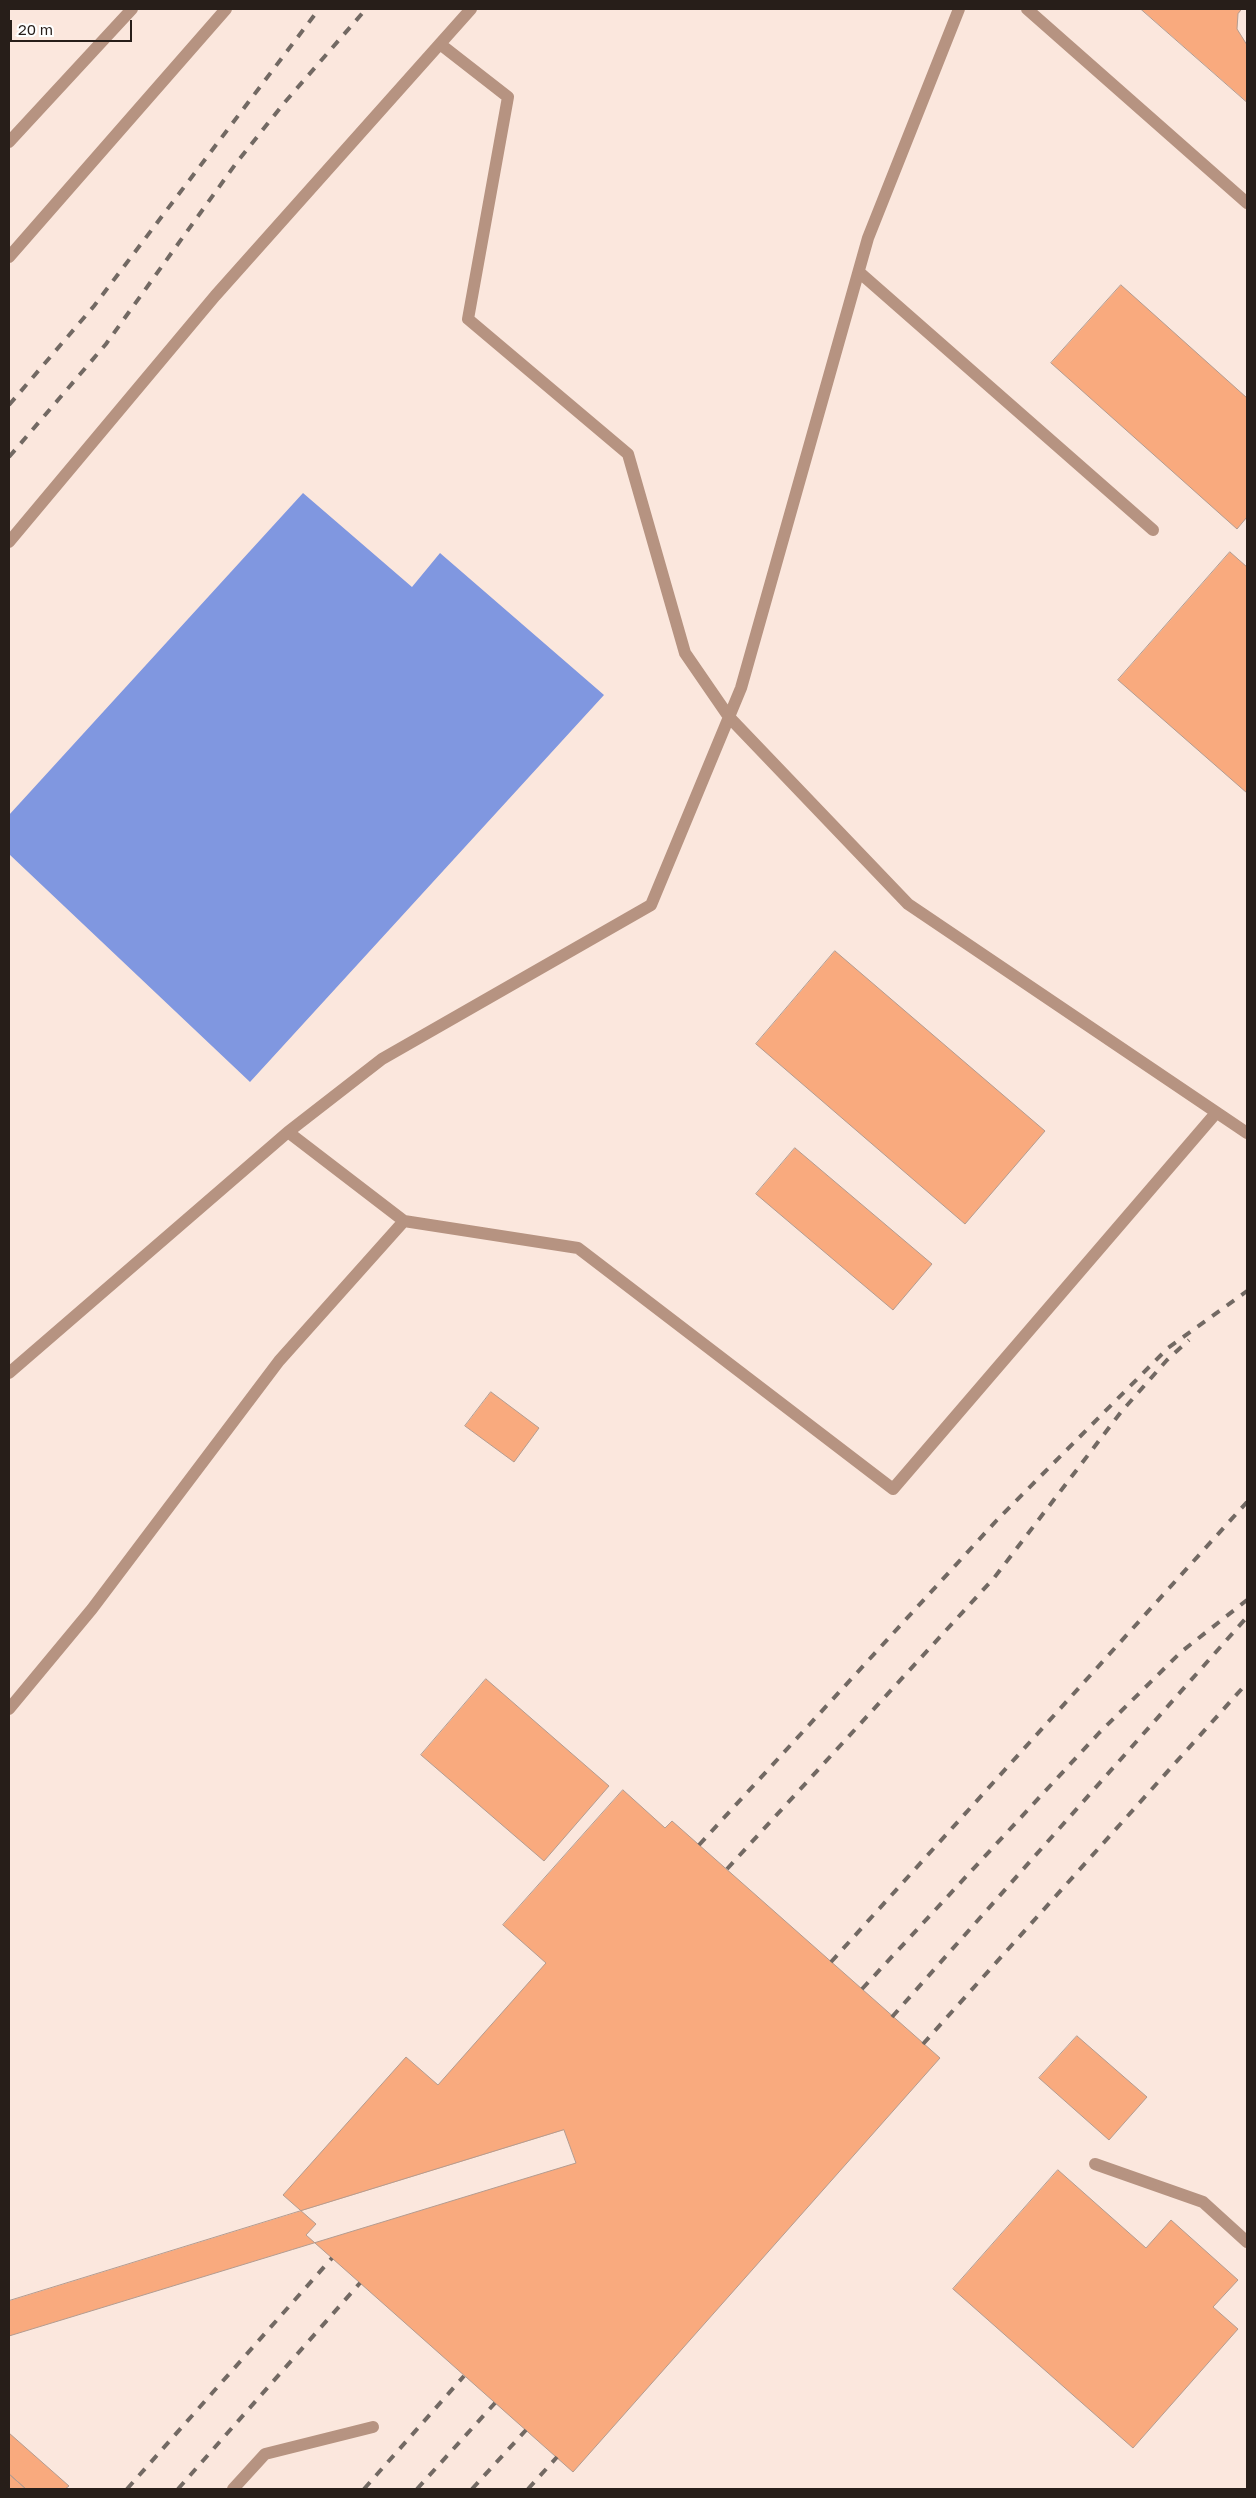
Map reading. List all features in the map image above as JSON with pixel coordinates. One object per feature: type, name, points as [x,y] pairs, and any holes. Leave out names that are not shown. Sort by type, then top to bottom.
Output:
[{"type":"lane","points":[[9,142],[132,9]]},
{"type":"lane","points":[[9,257],[226,9]]},
{"type":"lane","points":[[9,542],[215,296],[471,9]]},
{"type":"lane","points":[[9,1373],[288,1132],[382,1059],[651,905],[744,678],[868,238],[959,9]]},
{"type":"lane","points":[[1027,9],[1247,203]]},
{"type":"lane","points":[[440,44],[508,98],[468,319],[628,454],[685,653],[729,717],[908,904],[1247,1133]]},
{"type":"lane","points":[[858,272],[1153,530]]},
{"type":"lane","points":[[288,1132],[404,1221],[578,1248],[893,1489],[1216,1113]]},
{"type":"lane","points":[[9,1709],[92,1609],[279,1361],[404,1221]]},
{"type":"lane","points":[[1095,2164],[1203,2202],[1247,2242]]},
{"type":"lane","points":[[233,2489],[265,2454],[373,2427]]},
{"type":"shaded area","points":[[9,9],[1247,9],[1247,2489],[9,2489]]},
{"type":"water","points":[[303,493],[412,587],[440,553],[604,695],[250,1082],[9,854],[9,815]]},
{"type":"building","points":[[1141,9],[1247,9],[1247,102]]},
{"type":"building","points":[[1242,9],[1247,9],[1247,45],[1237,29],[1238,14]]},
{"type":"building","points":[[1121,285],[1247,398],[1247,517],[1237,529],[1051,363]]},
{"type":"building","points":[[1230,552],[1247,567],[1247,793],[1118,680]]},
{"type":"building","points":[[835,951],[1045,1131],[965,1224],[756,1044]]},
{"type":"building","points":[[795,1148],[932,1264],[893,1310],[756,1194]]},
{"type":"building","points":[[491,1392],[539,1428],[514,1462],[465,1426]]},
{"type":"building","points":[[486,1679],[609,1786],[544,1861],[421,1755]]},
{"type":"building","points":[[623,1790],[665,1828],[672,1821],[940,2058],[573,2472],[306,2235],[316,2224],[283,2195],[406,2057],[438,2085],[546,1963],[503,1925]]},
{"type":"building","points":[[1077,2036],[1147,2097],[1109,2140],[1039,2078]]},
{"type":"building","points":[[564,2130],[576,2163],[9,2336],[9,2301]]},
{"type":"building","points":[[1058,2170],[1146,2248],[1171,2220],[1238,2280],[1213,2307],[1238,2329],[1133,2448],[953,2289]]},
{"type":"building","points":[[9,2433],[69,2486],[65,2489],[26,2489],[9,2474]]},
{"type":"building","points":[[9,2474],[26,2489],[9,2489]]},
{"type":"railway","points":[[9,405],[94,306],[319,9]]},
{"type":"railway","points":[[9,457],[106,344],[237,162],[285,102],[366,9]]},
{"type":"railway","points":[[699,1845],[997,1520],[1168,1348],[1247,1291]]},
{"type":"railway","points":[[727,1869],[994,1578],[1121,1412],[1167,1360],[1189,1340]]},
{"type":"railway","points":[[831,1962],[1247,1502]]},
{"type":"railway","points":[[862,1989],[1099,1733],[1181,1652],[1247,1600]]},
{"type":"railway","points":[[892,2017],[1247,1617]]},
{"type":"railway","points":[[923,2044],[1247,1683]]},
{"type":"railway","points":[[127,2489],[332,2258]]},
{"type":"railway","points":[[178,2489],[360,2283]]},
{"type":"railway","points":[[364,2489],[464,2376]]},
{"type":"railway","points":[[417,2489],[495,2403]]},
{"type":"railway","points":[[472,2489],[526,2430]]},
{"type":"railway","points":[[528,2489],[557,2457]]}]
